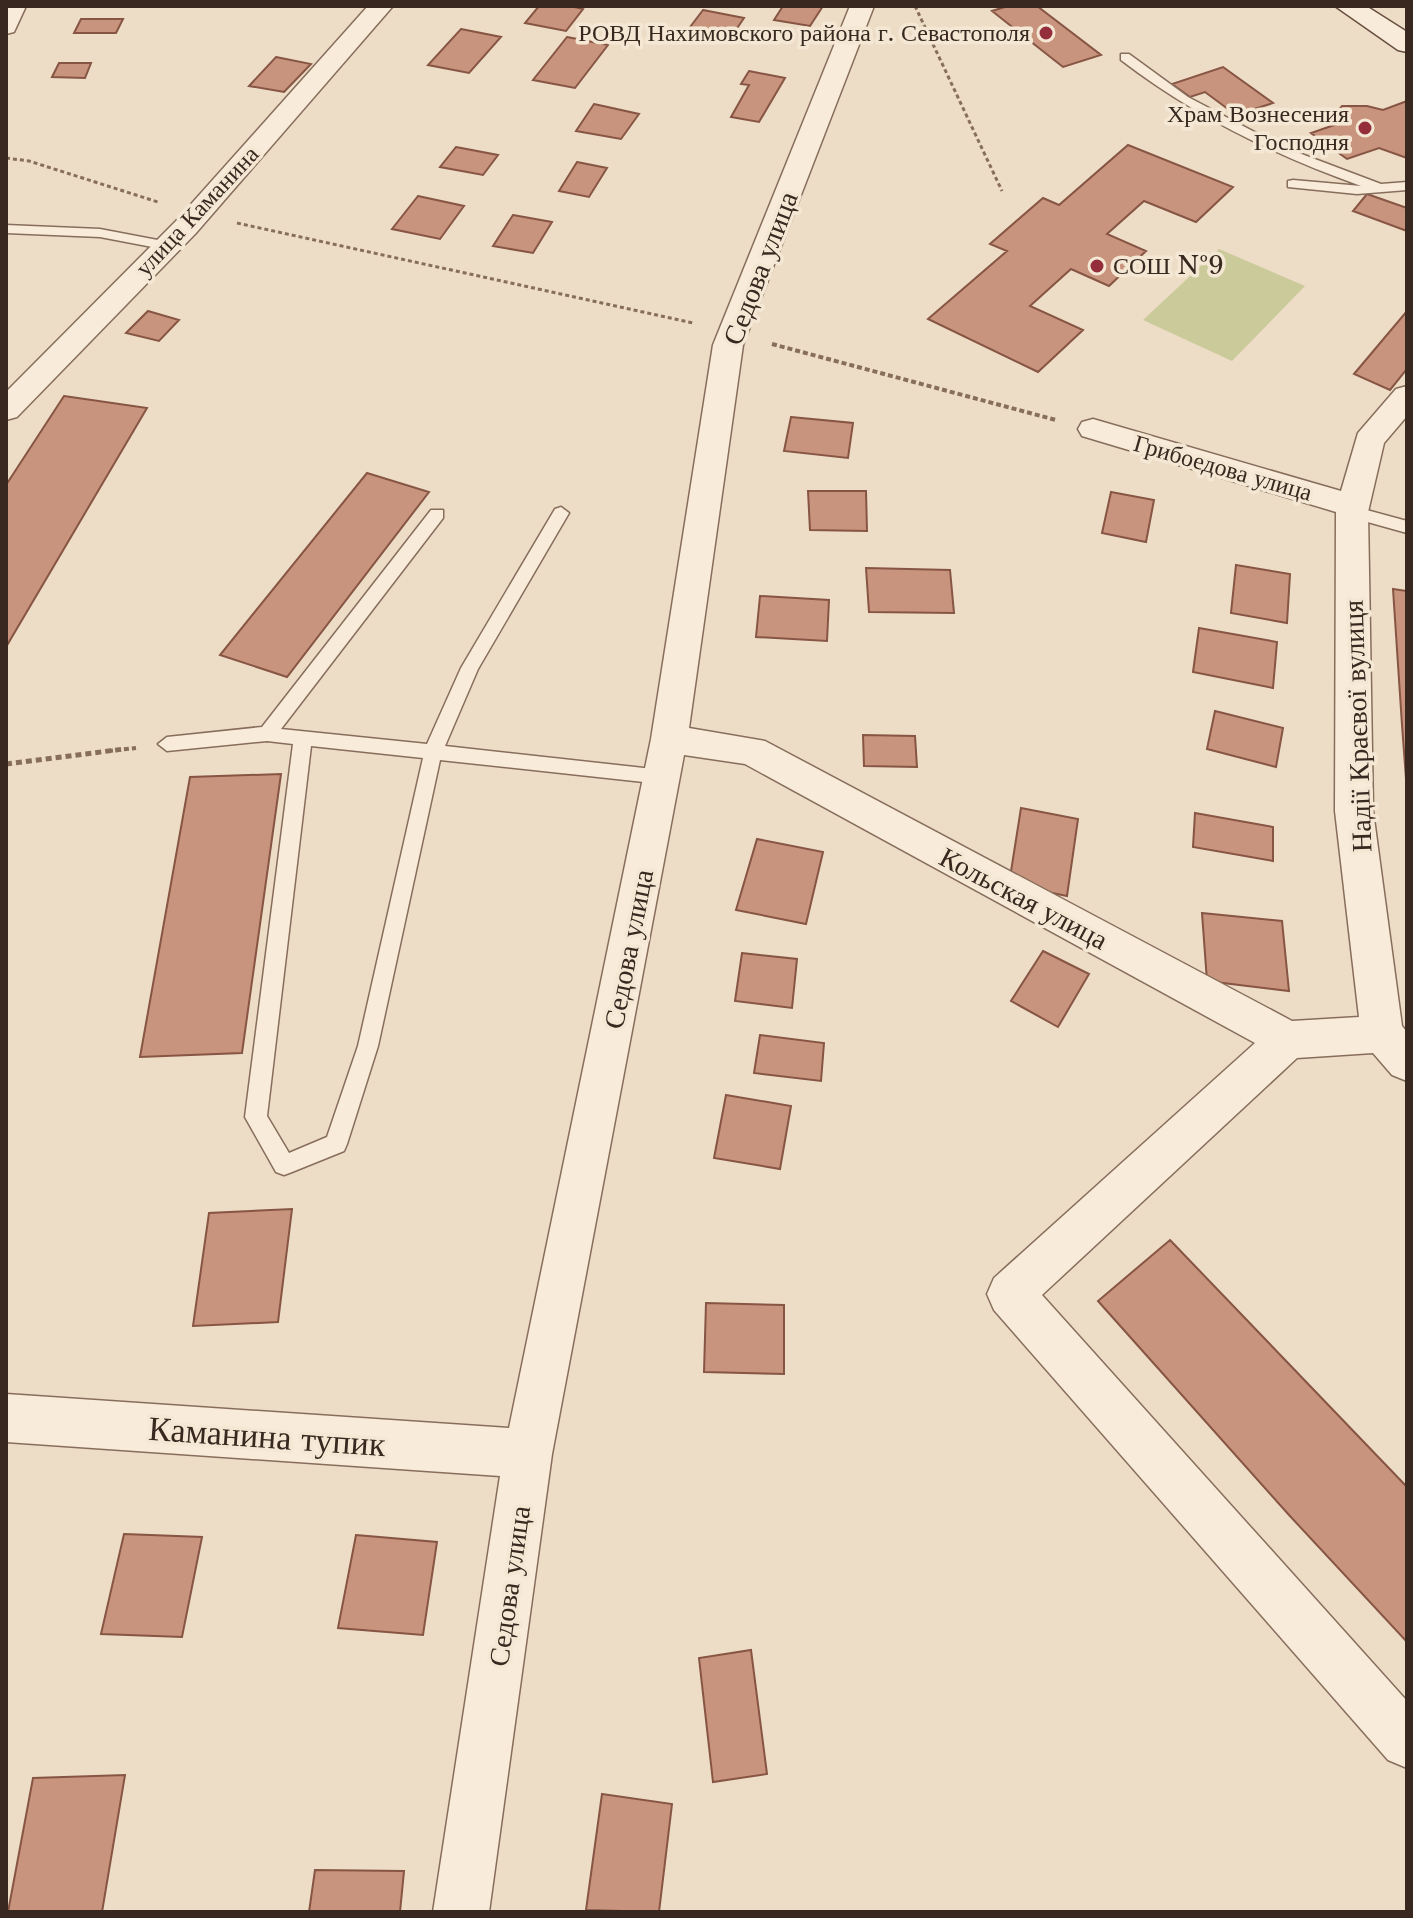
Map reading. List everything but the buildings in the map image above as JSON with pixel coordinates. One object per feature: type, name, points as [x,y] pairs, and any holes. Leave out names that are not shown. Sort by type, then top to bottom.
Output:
[{"type":"main road","points":[[1348,6],[1407,44]]},
{"type":"street","points":[[6,27],[14,6]]},
{"type":"street","name":"улица Каманина","points":[[6,410],[197,215],[381,6]]},
{"type":"street","name":"Седова улица","points":[[461,1912],[528,1454],[669,739],[728,345],[862,6]]},
{"type":"street","name":"Надії Краєвої вулиця","points":[[1394,1048],[1354,811],[1352,509],[1369,440],[1407,396]]},
{"type":"street","name":"Грибоедова улица","points":[[1093,429],[1352,509]]},
{"type":"street","name":"Кольская улица","points":[[669,739],[752,751],[1288,1040]]},
{"type":"street","points":[[1394,1048],[1288,1040],[1010,1294],[1407,1741]]},
{"type":"street","name":"Каманина тупик","points":[[6,1418],[528,1454]]},
{"type":"lane","points":[[1125,57],[1162,88],[1234,129],[1313,165],[1380,188]]},
{"type":"lane","points":[[1293,184],[1357,190],[1407,186]]},
{"type":"lane","points":[[6,229],[100,233],[168,246]]},
{"type":"lane","points":[[1352,509],[1407,527]]},
{"type":"lane","points":[[303,738],[256,1117],[284,1165],[336,1144],[368,1046],[433,752],[470,668],[561,513]]},
{"type":"lane","points":[[267,734],[437,514]]},
{"type":"lane","points":[[167,744],[267,734],[662,777]]},
{"type":"path","points":[[915,6],[1002,191]]},
{"type":"path","points":[[6,158],[29,161],[197,215],[733,332],[1093,429]]},
{"type":"path","points":[[6,764],[167,744]]},
{"type":"shaded area","points":[[1219,249],[1305,286],[1232,361],[1143,320]]},
{"type":"place","name":"РОВД Нахимовского района г. Севастополя","points":[[1046,33]]},
{"type":"place","name":"Храм Вознесения Господня","points":[[1365,128]]},
{"type":"place","name":"СОШ №9","points":[[1097,266]]}]
